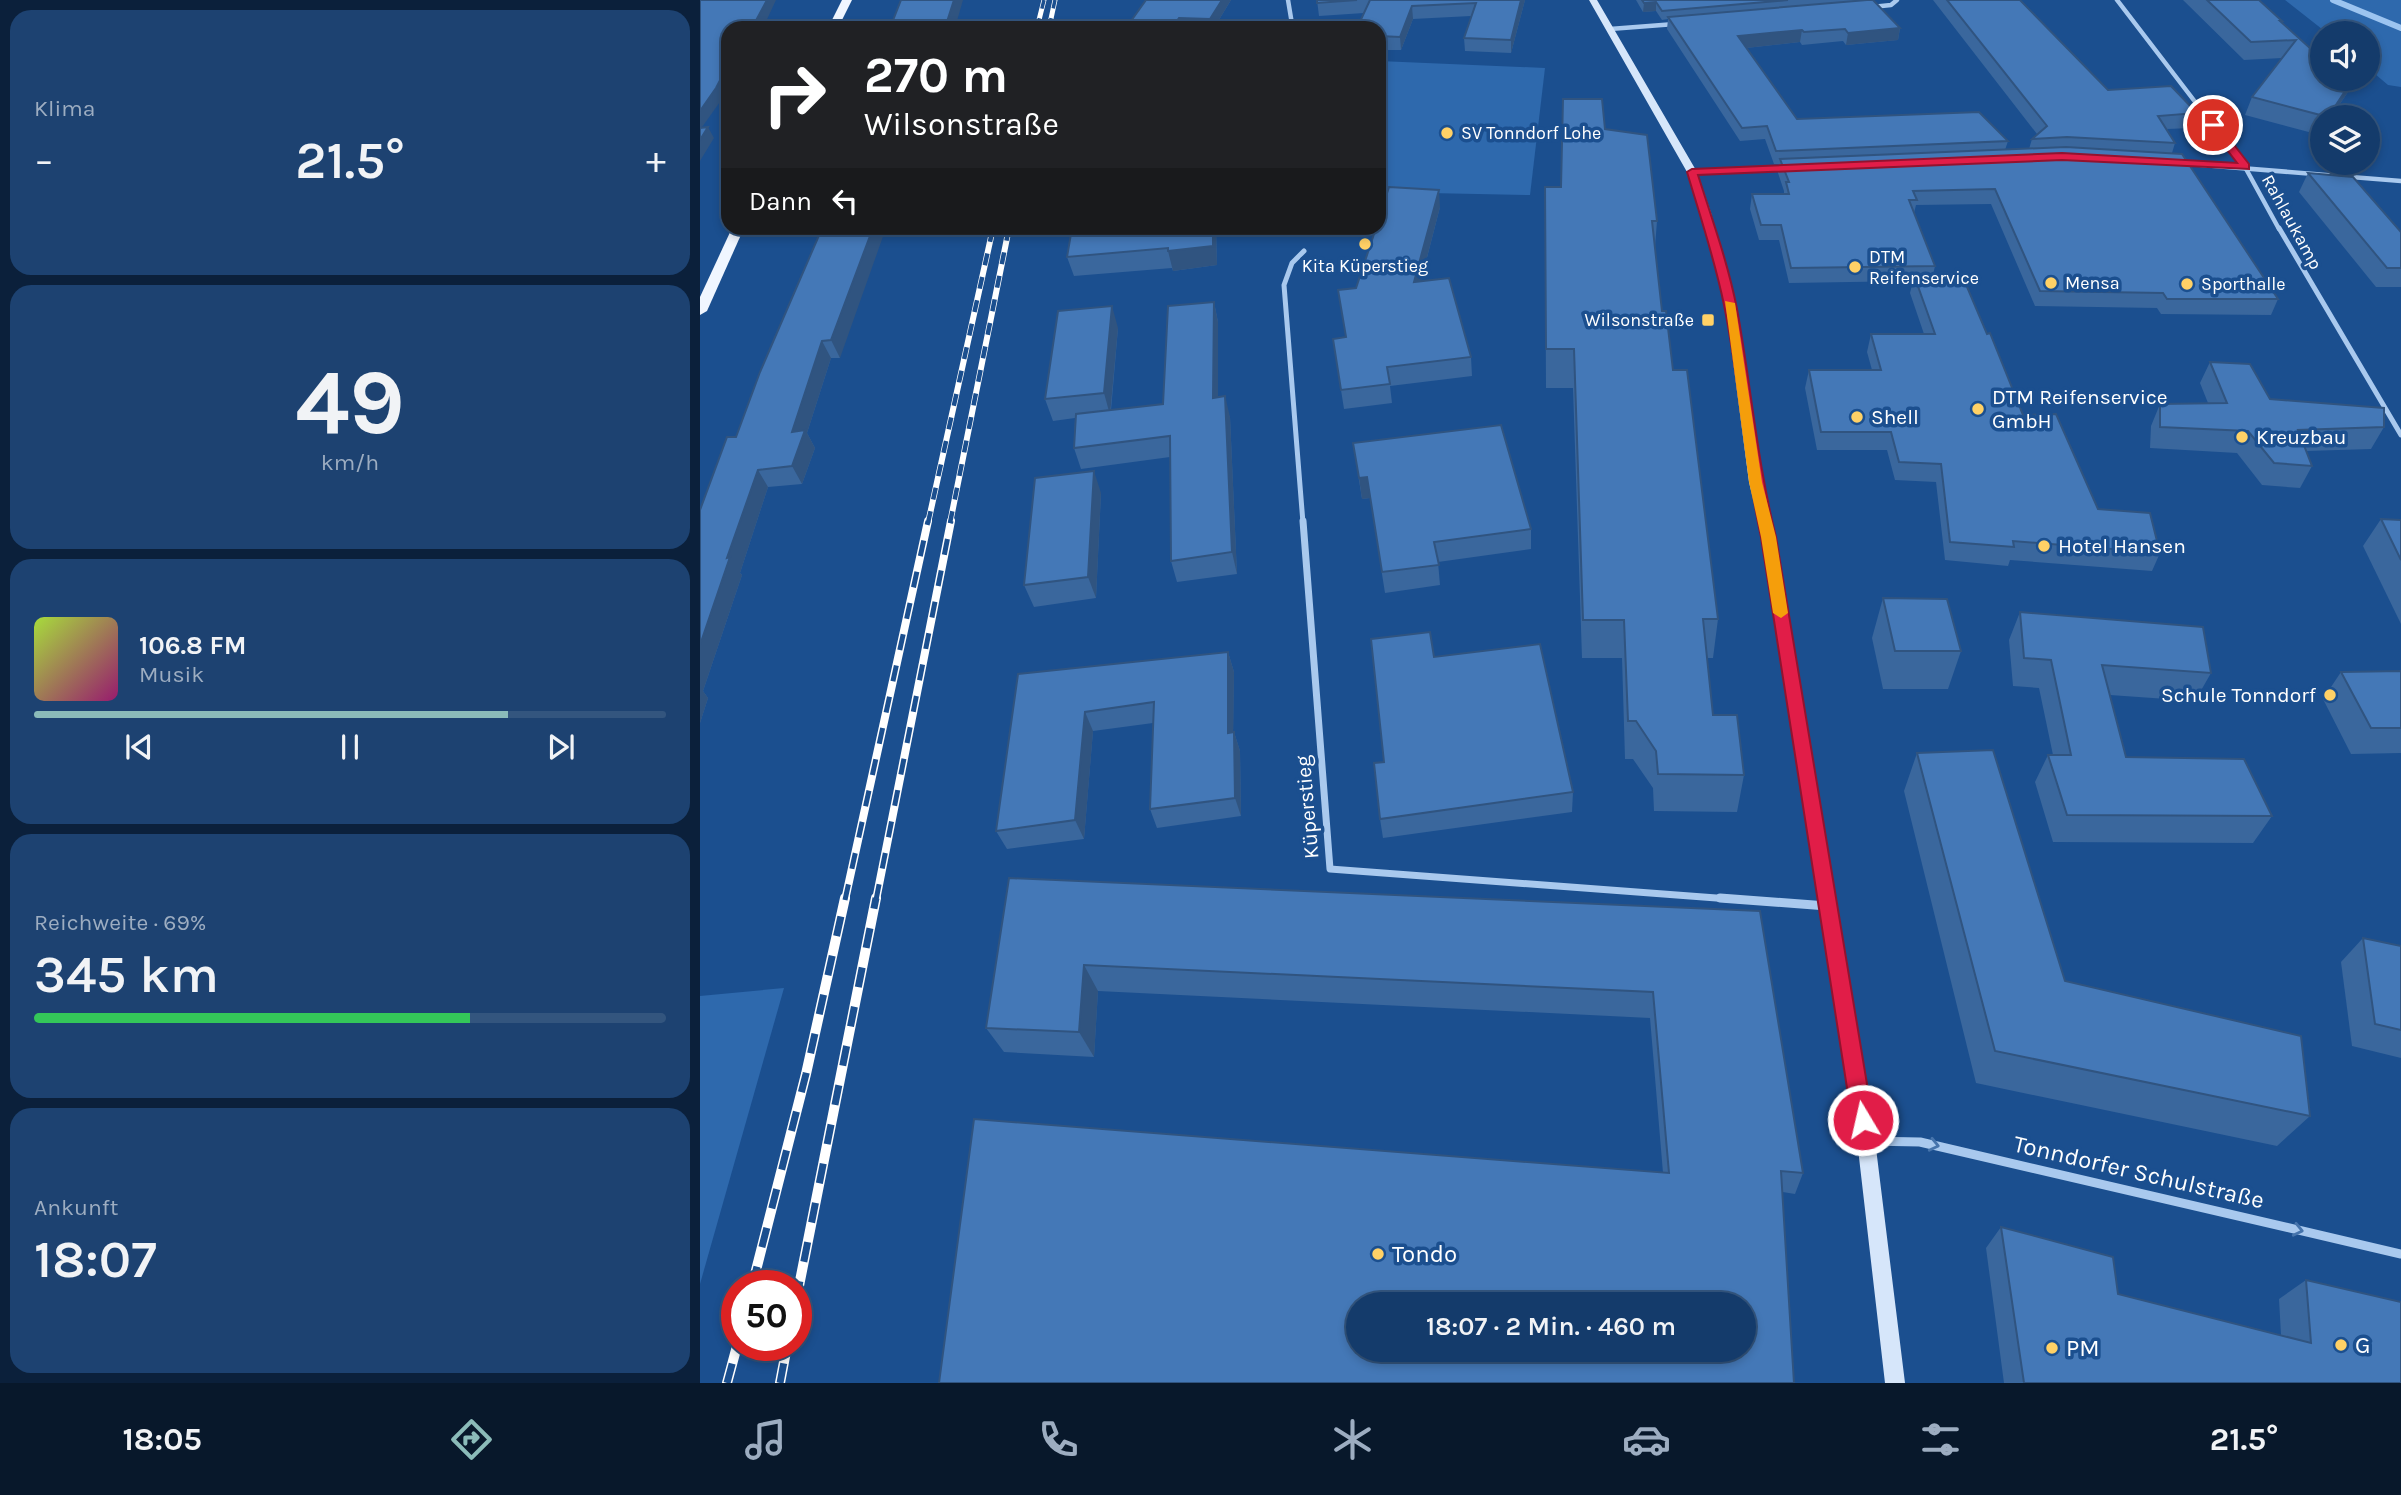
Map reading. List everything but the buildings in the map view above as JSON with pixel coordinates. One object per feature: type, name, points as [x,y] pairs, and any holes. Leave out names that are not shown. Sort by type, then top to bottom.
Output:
[{"type":"main road","points":[[836,21],[847,0]]},
{"type":"main road","points":[[1592,0],[1692,172],[1731,308],[1755,482],[1768,537],[1866,1140],[1895,1383]]},
{"type":"main road","points":[[700,311],[735,235]]},
{"type":"street","points":[[1288,0],[1292,21]]},
{"type":"street","points":[[1864,7],[1891,5],[1897,0]]},
{"type":"street","name":"Rahlaukamp","points":[[2117,0],[2245,167],[2313,290],[2401,435]]},
{"type":"street","points":[[1610,29],[1677,23]]},
{"type":"street","points":[[2168,163],[2401,181]]},
{"type":"street","points":[[1692,172],[1791,168]]},
{"type":"street","name":"Küperstieg","points":[[1304,250],[1292,263],[1284,285],[1329,869],[1828,906]]},
{"type":"street","name":"Tonndorfer Schulstraße","points":[[1866,1140],[1920,1142],[2401,1254]]},
{"type":"shaded area","points":[[2285,0],[2401,0],[2401,87],[2388,85],[2380,78],[2380,21],[2312,21]]},
{"type":"shaded area","name":"SV Tonndorf Lohe","points":[[1386,61],[1545,68],[1530,195],[1386,192]]},
{"type":"shaded area","points":[[784,988],[700,1284],[700,996]]},
{"type":"waterway","points":[[2333,0],[2401,28]]},
{"type":"railway","points":[[1039,21],[1044,0]]},
{"type":"railway","points":[[1050,21],[1055,0]]},
{"type":"railway","points":[[928,523],[991,235]]},
{"type":"railway","points":[[950,523],[1008,235]]},
{"type":"railway","points":[[845,900],[928,521]]},
{"type":"railway","points":[[876,900],[951,521]]},
{"type":"railway","points":[[756,1270],[806,1074],[845,898]]},
{"type":"railway","points":[[802,1270],[876,898]]},
{"type":"railway","points":[[727,1383],[733,1361]]},
{"type":"railway","points":[[780,1383],[784,1361]]},
{"type":"slow traffic","points":[[1730,303],[1755,482],[1781,613]]},
{"type":"place","name":"SV Tonndorf Lohe","points":[[1447,133]]},
{"type":"place","name":"Kita Küperstieg","points":[[1365,244]]},
{"type":"place","name":"DTM Reifenservice","points":[[1855,267]]},
{"type":"place","name":"Mensa","points":[[2051,283]]},
{"type":"place","name":"Sporthalle","points":[[2187,284]]},
{"type":"place","name":"Wilsonstraße","points":[[1708,320]]},
{"type":"place","name":"DTM Reifenservice GmbH","points":[[1978,409]]},
{"type":"place","name":"Shell","points":[[1857,417]]},
{"type":"place","name":"Kreuzbau","points":[[2242,437]]},
{"type":"place","name":"Hotel Hansen","points":[[2044,546]]},
{"type":"place","name":"Schule Tonndorf","points":[[2330,695]]},
{"type":"place","name":"Tondo","points":[[1378,1254]]},
{"type":"place","name":"G","points":[[2341,1345]]},
{"type":"place","name":"PM","points":[[2052,1348]]},
{"type":"route","points":[[1863,1120],[1768,537],[1755,482],[1731,308],[1706,213],[1692,172],[2062,156],[2245,167],[2213,125]]}]
